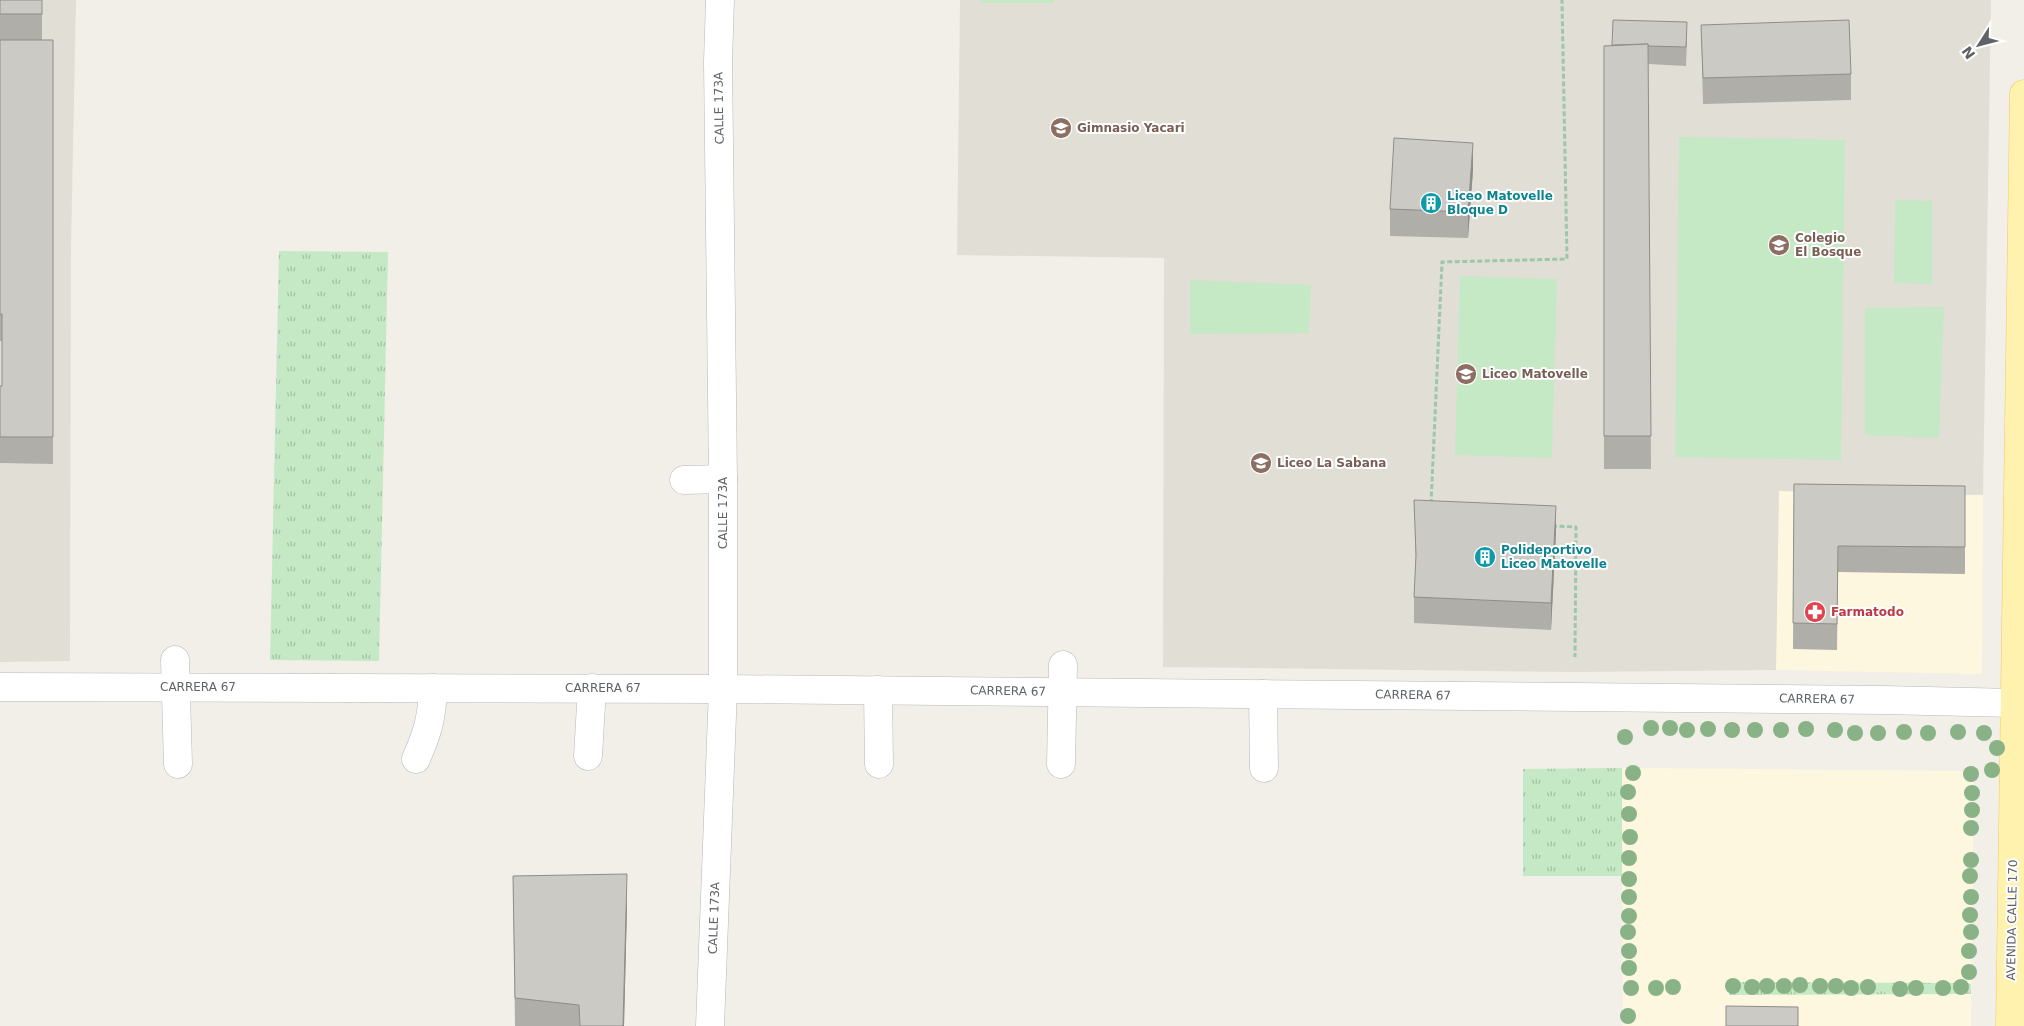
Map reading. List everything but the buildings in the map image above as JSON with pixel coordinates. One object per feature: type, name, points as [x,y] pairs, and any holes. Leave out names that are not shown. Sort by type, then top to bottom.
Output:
[{"type":"main road","name":"AVENIDA CALLE 170","points":[[2010,1026],[2024,94]]},
{"type":"street","name":"CALLE 173A","points":[[710,1026],[723,689],[723,479],[718,62],[720,0]]},
{"type":"street","points":[[684,480],[723,479]]},
{"type":"street","points":[[175,660],[178,764]]},
{"type":"street","points":[[1061,764],[1062,678]]},
{"type":"street","name":"CARRERA 67","points":[[0,687],[878,690],[1062,678],[1263,694],[2015,703]]},
{"type":"street","points":[[416,759],[426,736],[432,715],[433,688]]},
{"type":"street","points":[[588,756],[592,688]]},
{"type":"street","points":[[878,690],[879,764]]},
{"type":"street","points":[[1263,694],[1264,768]]},
{"type":"path","points":[[1431,511],[1442,262],[1567,259],[1562,0]]},
{"type":"path","points":[[1547,526],[1576,527],[1575,657]]},
{"type":"shaded area","points":[[0,0],[76,0],[71,245],[70,661],[0,662]]},
{"type":"shaded area","points":[[960,0],[1991,0],[1983,495],[1779,491],[1776,670],[1575,672],[1163,667],[1164,258],[957,255]]},
{"type":"shaded area","points":[[1779,491],[1983,495],[1982,674],[1776,670]]},
{"type":"shaded area","points":[[1622,768],[1974,771],[1971,1026],[1623,1026]]},
{"type":"green space","points":[[981,0],[1054,0],[1054,3],[981,3]]},
{"type":"green space","points":[[1679,137],[1845,140],[1841,460],[1675,457]]},
{"type":"green space","points":[[1895,200],[1932,201],[1932,284],[1894,283]]},
{"type":"green space","points":[[279,251],[388,252],[379,661],[270,660]]},
{"type":"green space","points":[[1460,276],[1557,279],[1552,458],[1455,455]]},
{"type":"green space","points":[[1190,280],[1311,285],[1309,333],[1190,334]]},
{"type":"green space","points":[[1944,307],[1939,438],[1865,435],[1865,308]]},
{"type":"green space","points":[[1622,768],[1622,876],[1523,876],[1523,769]]},
{"type":"green space","points":[[1729,982],[1968,983],[1971,984],[1971,994],[1729,995]]},
{"type":"place","name":"Gimnasio Yacari","points":[[1061,128]]},
{"type":"place","name":"Liceo Matovelle Bloque D","points":[[1431,203]]},
{"type":"place","name":"Colegio El Bosque","points":[[1779,245]]},
{"type":"place","name":"Liceo Matovelle","points":[[1466,374]]},
{"type":"place","name":"Liceo La Sabana","points":[[1261,463]]},
{"type":"place","name":"Polideportivo Liceo Matovelle","points":[[1485,557]]},
{"type":"place","name":"Farmatodo","points":[[1815,612]]}]
